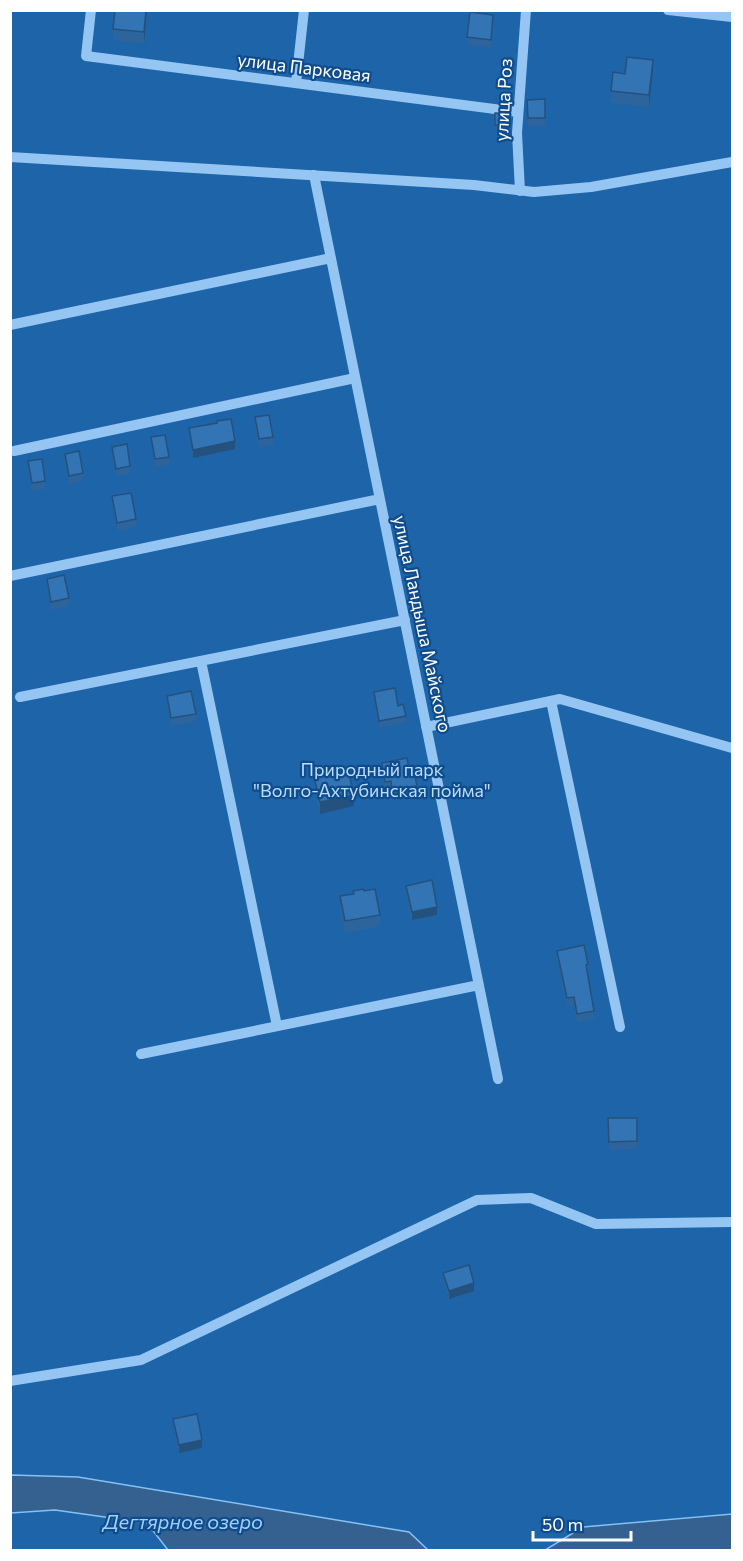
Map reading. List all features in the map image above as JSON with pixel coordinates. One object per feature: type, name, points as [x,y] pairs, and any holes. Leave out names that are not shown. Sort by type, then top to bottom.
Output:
[{"type":"street","name":"улица Парковая","points":[[91,10],[86,56],[518,112]]},
{"type":"street","points":[[296,83],[304,10]]},
{"type":"street","name":"улица Роз","points":[[520,191],[517,133],[526,10]]},
{"type":"street","points":[[668,10],[732,17]]},
{"type":"street","points":[[10,157],[474,185],[534,192],[591,187],[732,162]]},
{"type":"street","name":"улица Ландыша Майского","points":[[314,175],[498,1078]]},
{"type":"street","points":[[10,325],[331,258]]},
{"type":"street","points":[[14,451],[355,378]]},
{"type":"street","points":[[10,576],[380,499]]},
{"type":"street","points":[[21,697],[405,620]]},
{"type":"street","points":[[201,661],[277,1026]]},
{"type":"street","points":[[426,727],[560,699],[732,748]]},
{"type":"street","points":[[551,701],[620,1027]]},
{"type":"street","points":[[141,1054],[479,985]]},
{"type":"street","points":[[10,1381],[141,1360],[477,1200],[531,1198],[596,1224],[732,1222]]},
{"type":"green space","name":"Природный парк \"Волго-Ахтубинская пойма\"","points":[[11,11],[732,11],[732,1550],[11,1550]]},
{"type":"water","name":"Дегтярное озеро","points":[[11,1475],[78,1477],[409,1532],[428,1550],[168,1550],[147,1523],[55,1510],[11,1513]]},
{"type":"water","points":[[732,1514],[732,1550],[545,1550],[583,1527]]},
{"type":"building","points":[[115,10],[146,10],[144,32],[113,29]]},
{"type":"building","points":[[470,12],[493,15],[491,40],[467,37]]},
{"type":"building","points":[[627,57],[653,60],[649,95],[611,91],[613,72],[625,74]]},
{"type":"building","points":[[545,99],[545,118],[528,118],[527,100]]},
{"type":"building","points":[[495,113],[508,114],[507,126],[495,125]]},
{"type":"building","points":[[269,415],[273,437],[259,439],[255,417]]},
{"type":"building","points":[[231,419],[235,441],[193,450],[189,428]]},
{"type":"building","points":[[165,435],[169,457],[155,459],[151,437]]},
{"type":"building","points":[[127,444],[130,466],[116,469],[112,447]]},
{"type":"building","points":[[79,451],[83,473],[69,476],[65,454]]},
{"type":"building","points":[[42,459],[45,481],[32,483],[28,461]]},
{"type":"building","points":[[131,493],[136,519],[117,523],[112,496]]},
{"type":"building","points":[[64,575],[69,598],[51,602],[47,579]]},
{"type":"building","points":[[395,688],[398,706],[403,704],[406,716],[379,721],[374,692]]},
{"type":"building","points":[[191,691],[196,714],[171,718],[167,696]]},
{"type":"building","points":[[407,758],[410,777],[415,776],[417,786],[392,790],[391,781],[385,782],[382,763]]},
{"type":"building","points":[[348,770],[354,795],[320,802],[314,777]]},
{"type":"building","points":[[432,880],[437,907],[412,912],[406,886]]},
{"type":"building","points":[[363,889],[364,891],[375,889],[380,915],[345,921],[340,896],[354,894],[353,891]]},
{"type":"building","points":[[584,945],[594,1011],[577,1014],[574,997],[567,998],[557,951]]},
{"type":"building","points":[[608,1118],[637,1118],[637,1141],[609,1142]]},
{"type":"building","points":[[469,1265],[474,1283],[449,1291],[443,1273]]},
{"type":"building","points":[[197,1414],[202,1440],[179,1445],[173,1419]]}]
